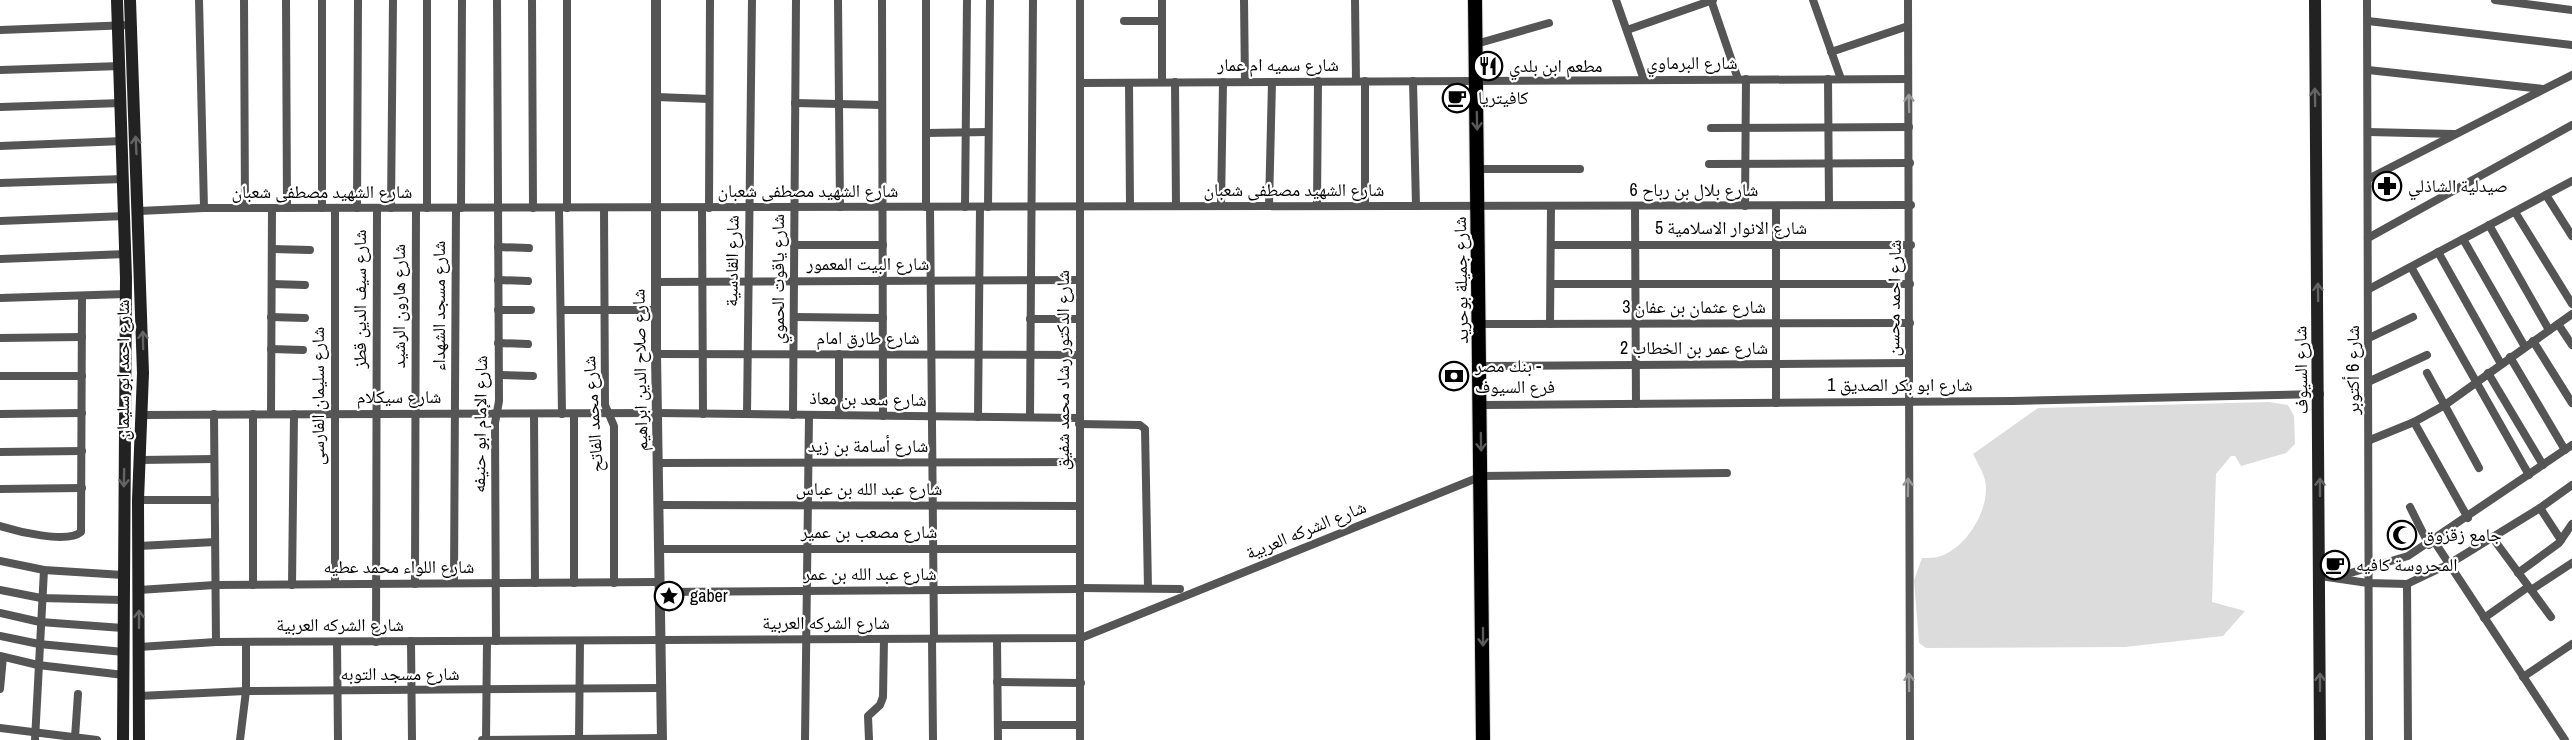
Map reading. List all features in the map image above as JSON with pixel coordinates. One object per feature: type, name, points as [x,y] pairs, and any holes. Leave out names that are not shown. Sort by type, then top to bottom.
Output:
[{"type":"main road","name":"شارع احمد ابو سليمان","points":[[117,0],[126,254],[123,740]]},
{"type":"main road","name":"شارع احمد ابو سليمان","points":[[130,0],[143,373],[138,500],[139,740]]},
{"type":"main road","name":"شارع جميلة بوحريد","points":[[1475,0],[1482,476],[1483,740]]},
{"type":"main road","name":"شارع السيوف","points":[[2315,0],[2320,394],[2320,740]]},
{"type":"main road","points":[[126,278],[141,279]]},
{"type":"main road","points":[[125,373],[143,373]]},
{"type":"main road","points":[[123,550],[139,550]]},
{"type":"main road","points":[[123,702],[139,701]]},
{"type":"street","points":[[200,0],[204,208]]},
{"type":"street","points":[[244,0],[244,208]]},
{"type":"street","points":[[286,0],[287,208]]},
{"type":"street","points":[[322,0],[322,208]]},
{"type":"street","points":[[357,0],[357,208]]},
{"type":"street","points":[[391,208],[393,0]]},
{"type":"street","points":[[427,0],[427,208]]},
{"type":"street","name":"شارع مسجد الشهداء","points":[[454,584],[462,0]]},
{"type":"street","name":"شارع الإمام ابو حنيفه","points":[[484,740],[486,690],[496,583],[496,414],[499,375],[497,0]]},
{"type":"street","points":[[532,0],[533,208]]},
{"type":"street","points":[[562,414],[561,310],[567,0]]},
{"type":"street","name":"شارع صلاح الدين ابراهيم","points":[[656,0],[656,354],[662,739]]},
{"type":"street","points":[[703,414],[702,281],[709,99],[710,0]]},
{"type":"street","name":"شارع القادسية","points":[[747,414],[752,0]]},
{"type":"street","name":"شارع ياقوت الحموي","points":[[794,415],[796,0]]},
{"type":"street","points":[[838,0],[840,207]]},
{"type":"street","points":[[882,0],[883,416]]},
{"type":"street","points":[[926,0],[926,133],[933,416],[933,740]]},
{"type":"street","points":[[965,207],[967,0]]},
{"type":"street","points":[[978,417],[980,281],[988,132],[990,0]]},
{"type":"street","points":[[1030,417],[1033,0]]},
{"type":"street","name":"شارع الدكتور رشاد محمد شفيق","points":[[1080,0],[1080,740]]},
{"type":"street","points":[[1162,0],[1162,82]]},
{"type":"street","points":[[1244,0],[1245,82]]},
{"type":"street","points":[[1355,0],[1365,206]]},
{"type":"street","points":[[1616,0],[1644,80]]},
{"type":"street","points":[[1627,30],[1712,0],[1742,79],[1745,128],[1745,206]]},
{"type":"street","points":[[1814,0],[1841,79]]},
{"type":"street","name":"شارع احمد محسن","points":[[1908,0],[1911,205],[1910,740]]},
{"type":"street","name":"شارع 6 أكتوبر","points":[[2367,0],[2370,381],[2369,740]]},
{"type":"street","points":[[2494,0],[2572,10]]},
{"type":"street","points":[[1124,21],[1162,21]]},
{"type":"street","points":[[2368,21],[2572,45]]},
{"type":"street","points":[[1476,44],[1549,23]]},
{"type":"street","points":[[0,30],[131,25]]},
{"type":"street","points":[[1831,52],[1908,26]]},
{"type":"street","points":[[0,70],[121,66]]},
{"type":"street","points":[[2368,69],[2544,89]]},
{"type":"street","points":[[2368,179],[2572,75]]},
{"type":"street","points":[[1828,79],[1829,205]]},
{"type":"street","name":"شارع البرماوي","points":[[1476,81],[1908,79]]},
{"type":"street","points":[[1317,206],[1318,81]]},
{"type":"street","points":[[1413,81],[1416,206]]},
{"type":"street","name":"شارع سميه ام عمار","points":[[1081,83],[1476,81]]},
{"type":"street","points":[[1129,82],[1130,206]]},
{"type":"street","points":[[1175,82],[1176,206]]},
{"type":"street","points":[[1221,206],[1223,82]]},
{"type":"street","points":[[1269,206],[1272,82]]},
{"type":"street","points":[[656,97],[709,99]]},
{"type":"street","points":[[0,107],[122,103]]},
{"type":"street","points":[[795,103],[882,105]]},
{"type":"street","points":[[2368,238],[2572,126]]},
{"type":"street","points":[[1711,128],[1909,127]]},
{"type":"street","points":[[926,133],[988,132]]},
{"type":"street","points":[[2368,132],[2457,134]]},
{"type":"street","points":[[0,146],[123,141]]},
{"type":"street","points":[[1709,164],[1910,163]]},
{"type":"street","points":[[1477,169],[1580,169]]},
{"type":"street","points":[[0,183],[124,179]]},
{"type":"street","points":[[2369,289],[2572,181]]},
{"type":"street","points":[[2546,195],[2572,236]]},
{"type":"street","name":"شارع بلال بن رباح 6","points":[[1478,206],[1911,205]]},
{"type":"street","name":"شارع الشهيد مصطفى شعبان","points":[[139,212],[204,208],[1478,206]]},
{"type":"street","points":[[1635,206],[1636,404]]},
{"type":"street","points":[[1776,206],[1776,403]]},
{"type":"street","points":[[1550,324],[1551,207]]},
{"type":"street","points":[[271,414],[272,208]]},
{"type":"street","name":"شارع سليمان الفارسى","points":[[335,208],[333,414],[335,584]]},
{"type":"street","name":"شارع سيف الدين قطز","points":[[376,208],[376,642]]},
{"type":"street","name":"شارع هارون الرشيد","points":[[414,584],[416,208]]},
{"type":"street","name":"شارع محمد الفاتح","points":[[604,208],[605,405],[614,426],[614,582]]},
{"type":"street","points":[[2514,212],[2572,304]]},
{"type":"street","points":[[0,221],[125,216]]},
{"type":"street","points":[[2489,225],[2549,330]]},
{"type":"street","points":[[2463,239],[2525,347]]},
{"type":"street","points":[[794,245],[883,245]]},
{"type":"street","name":"شارع الانوار الاسلامية 5","points":[[1551,245],[1911,245]]},
{"type":"street","points":[[498,247],[529,248]]},
{"type":"street","points":[[272,249],[310,250]]},
{"type":"street","points":[[2438,252],[2501,364]]},
{"type":"street","points":[[0,259],[126,254]]},
{"type":"street","points":[[2411,267],[2529,475]]},
{"type":"street","points":[[498,280],[528,281]]},
{"type":"street","name":"شارع البيت المعمور","points":[[656,282],[1080,280]]},
{"type":"street","points":[[272,284],[305,285]]},
{"type":"street","points":[[1551,284],[1910,284]]},
{"type":"street","points":[[0,298],[126,294]]},
{"type":"street","points":[[0,526],[44,535],[80,534],[82,296]]},
{"type":"street","points":[[498,310],[531,310]]},
{"type":"street","points":[[561,310],[656,310]]},
{"type":"street","points":[[2370,440],[2414,422],[2445,405],[2572,314]]},
{"type":"street","points":[[272,317],[305,318]]},
{"type":"street","points":[[794,317],[883,318]]},
{"type":"street","points":[[2369,338],[2413,317]]},
{"type":"street","points":[[1030,319],[1080,320]]},
{"type":"street","name":"شارع عثمان بن عفان 3","points":[[1479,324],[1910,323]]},
{"type":"street","points":[[2558,324],[2572,345]]},
{"type":"street","points":[[0,338],[82,337]]},
{"type":"street","points":[[2533,341],[2572,403]]},
{"type":"street","points":[[498,343],[528,344]]},
{"type":"street","points":[[271,349],[303,350]]},
{"type":"street","name":"شارع طارق امام","points":[[656,354],[1079,355]]},
{"type":"street","points":[[839,354],[839,415]]},
{"type":"street","points":[[2370,381],[2427,355]]},
{"type":"street","points":[[2333,578],[2397,561],[2431,543],[2568,448],[2510,357]]},
{"type":"street","name":"شارع عمر بن الخطاب 2","points":[[1480,366],[1909,363]]},
{"type":"street","points":[[2427,373],[2479,468]]},
{"type":"street","points":[[2488,373],[2543,465]]},
{"type":"street","points":[[499,375],[533,376]]},
{"type":"street","points":[[0,376],[82,376]]},
{"type":"street","name":"شارع ابو بكر الصديق 1","points":[[1480,405],[1909,402],[2320,394]]},
{"type":"street","points":[[0,414],[82,413]]},
{"type":"street","name":"شارع سيكلام","points":[[142,415],[657,413]]},
{"type":"street","name":"شارع سعد بن معاذ","points":[[657,413],[1030,417],[1140,425],[1145,429],[1148,588]]},
{"type":"street","points":[[214,414],[216,642]]},
{"type":"street","points":[[253,414],[253,585]]},
{"type":"street","points":[[292,585],[294,414]]},
{"type":"street","points":[[534,414],[535,583]]},
{"type":"street","points":[[574,414],[574,583]]},
{"type":"street","points":[[806,740],[809,415]]},
{"type":"street","points":[[2414,422],[2468,518]]},
{"type":"street","points":[[0,452],[82,451]]},
{"type":"street","points":[[140,460],[214,459]]},
{"type":"street","name":"شارع أسامة بن زيد","points":[[657,463],[1080,462]]},
{"type":"street","points":[[1482,476],[1727,473]]},
{"type":"street","name":"شارع الشركه العربية","points":[[139,647],[216,642],[1081,638],[1482,476]]},
{"type":"street","points":[[2320,576],[2368,583],[2407,584],[2449,564],[2540,508],[2572,485]]},
{"type":"street","points":[[0,489],[82,488]]},
{"type":"street","points":[[138,500],[215,500]]},
{"type":"street","name":"شارع عبد الله بن عباس","points":[[658,505],[1080,506]]},
{"type":"street","points":[[2410,507],[2431,543],[2449,564],[2565,740]]},
{"type":"street","points":[[2540,508],[2562,540]]},
{"type":"street","points":[[2518,573],[2562,540],[2572,524]]},
{"type":"street","points":[[2492,537],[2551,617]]},
{"type":"street","points":[[139,550],[215,542]]},
{"type":"street","name":"شارع مصعب بن عمير","points":[[659,549],[1080,549]]},
{"type":"street","points":[[0,561],[44,570],[123,575]]},
{"type":"street","points":[[2484,618],[2572,562]]},
{"type":"street","points":[[35,736],[44,570]]},
{"type":"street","name":"شارع اللواء محمد عطيه","points":[[139,590],[215,585],[614,582],[660,587]]},
{"type":"street","points":[[2407,584],[2408,740]]},
{"type":"street","name":"شارع عبد الله بن عمر","points":[[660,587],[807,591],[1180,589]]},
{"type":"street","points":[[0,590],[41,598],[123,600]]},
{"type":"street","points":[[0,613],[40,622],[123,628]]},
{"type":"street","points":[[0,636],[39,644],[124,652]]},
{"type":"street","points":[[869,740],[868,716],[880,705],[883,697],[884,639]]},
{"type":"street","points":[[997,639],[998,740]]},
{"type":"street","points":[[411,641],[411,740]]},
{"type":"street","points":[[579,740],[580,641]]},
{"type":"street","points":[[240,740],[246,691],[246,642]]},
{"type":"street","points":[[337,642],[338,740]]},
{"type":"street","points":[[2523,677],[2572,644]]},
{"type":"street","points":[[0,689],[1,656],[38,665],[124,675]]},
{"type":"street","points":[[997,682],[1081,683]]},
{"type":"street","name":"شارع مسجد التوبه","points":[[139,701],[246,691],[661,688]]},
{"type":"street","points":[[75,737],[78,694]]},
{"type":"street","points":[[998,725],[1080,725]]},
{"type":"street","points":[[0,728],[35,736],[97,740]]},
{"type":"street","points":[[484,740],[662,739]]},
{"type":"shaded area","points":[[2269,402],[2288,405],[2294,416],[2295,444],[2286,453],[2241,466],[2235,456],[2231,456],[2216,474],[2212,602],[2245,611],[2223,636],[2125,647],[1926,648],[1919,643],[1914,580],[1922,558],[1934,558],[1951,551],[1968,535],[1981,514],[1986,491],[1985,480],[1973,454],[2038,408]]},
{"type":"place","name":"مطعم ابن بلدي","points":[[1488,66]]},
{"type":"place","name":"كافيتريا","points":[[1457,98]]},
{"type":"place","name":"صيدلية الشاذلي","points":[[2387,186]]},
{"type":"place","name":"بنك مصر - فرع السيوف","points":[[1454,376]]},
{"type":"place","name":"جامع زقزوق","points":[[2402,535]]},
{"type":"place","name":"المحروسة كافيه","points":[[2335,565]]},
{"type":"place","name":"gaber","points":[[669,596]]}]
